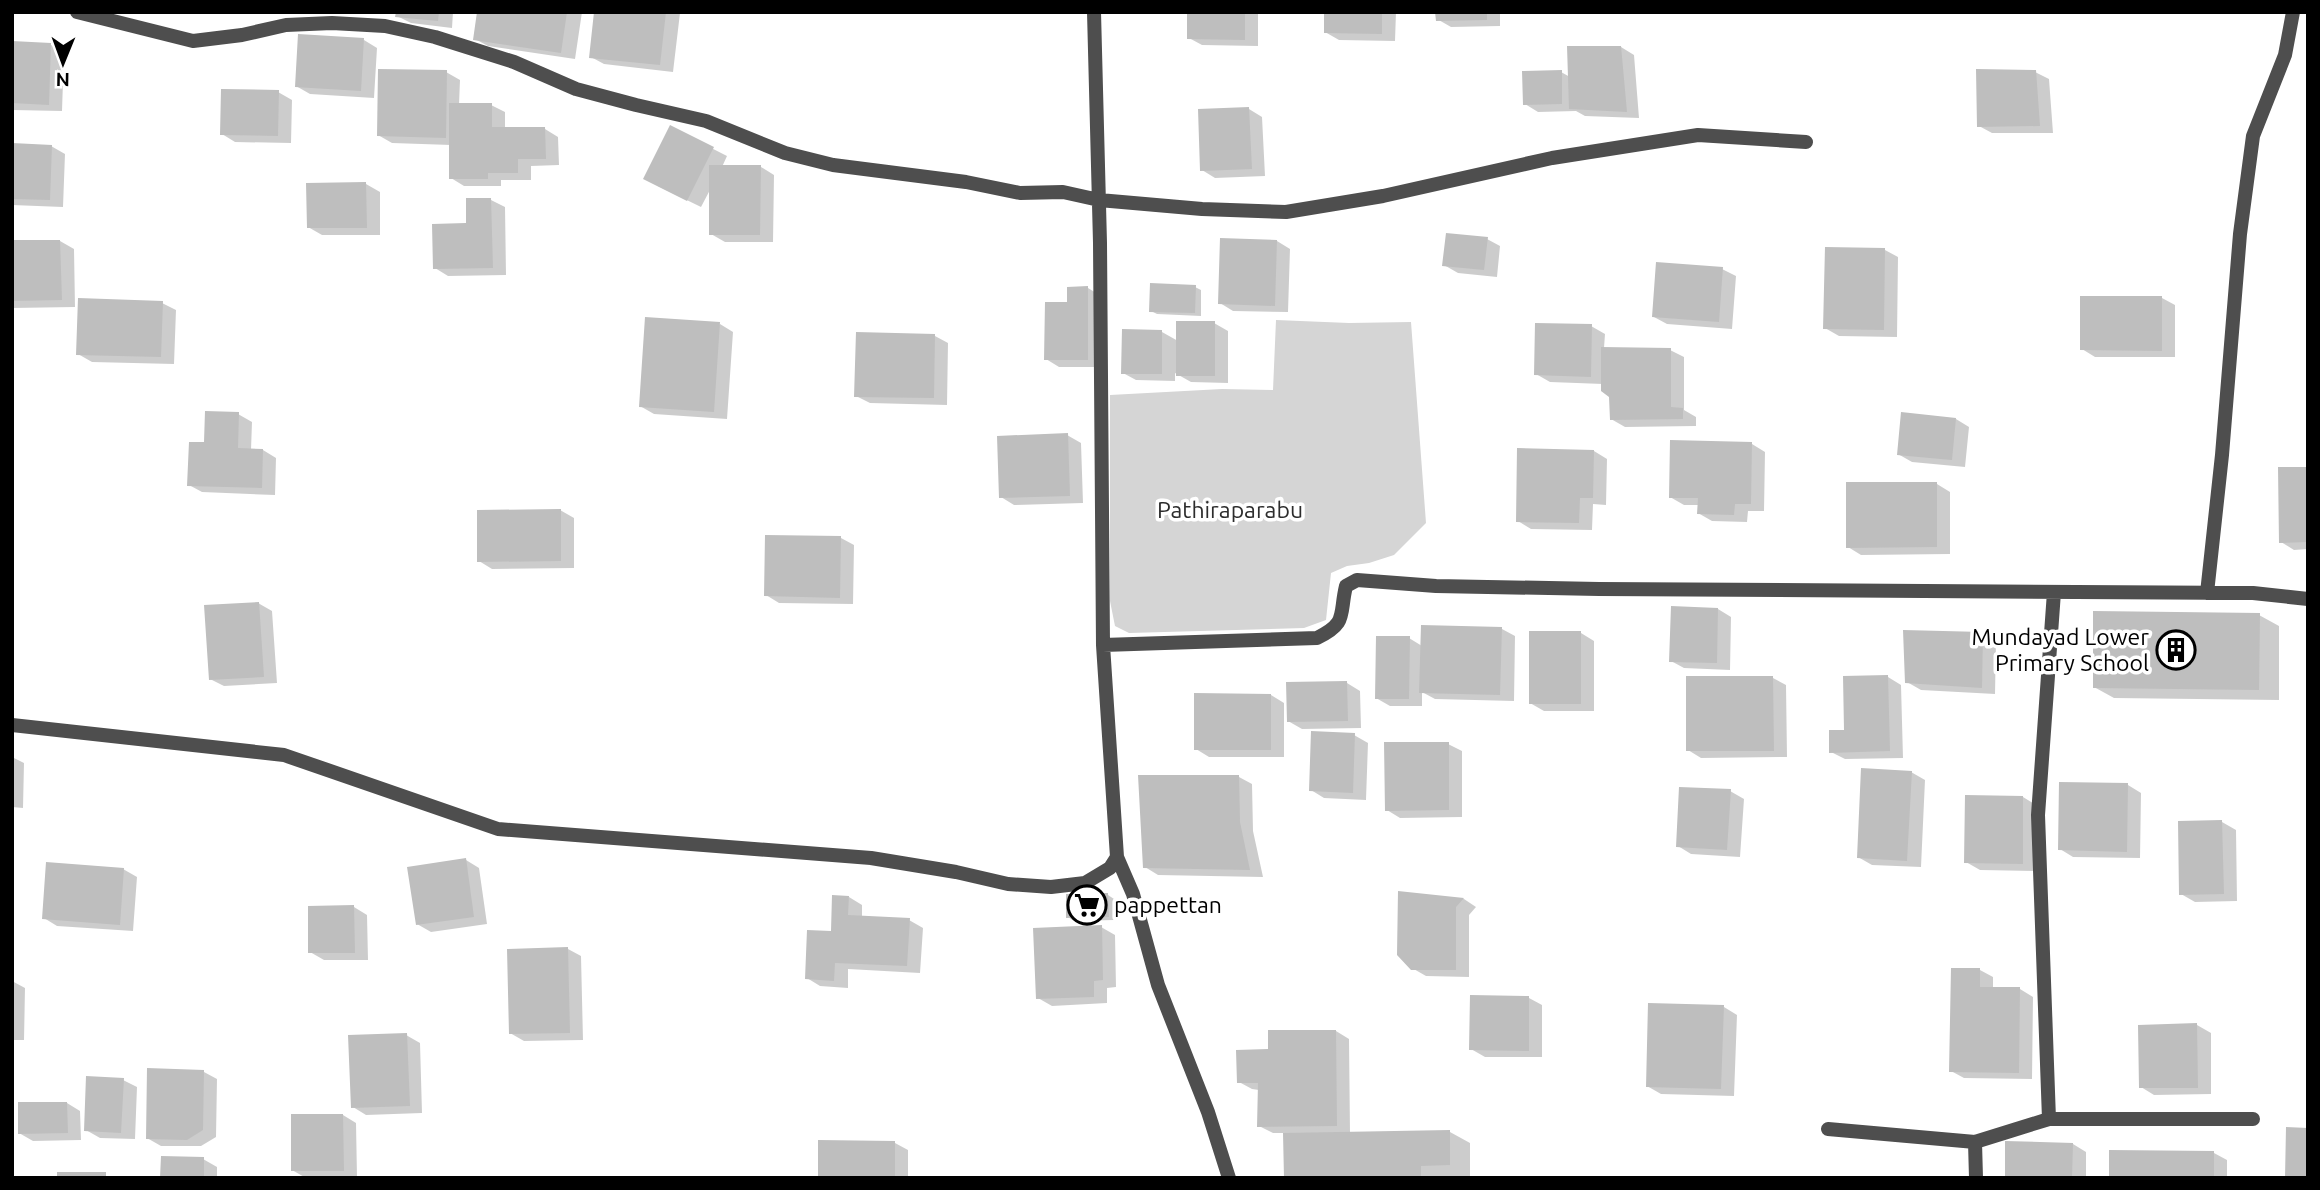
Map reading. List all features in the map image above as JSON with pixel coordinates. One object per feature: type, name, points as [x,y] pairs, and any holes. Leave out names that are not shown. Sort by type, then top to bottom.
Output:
[{"type":"street","points":[[77,12],[193,41],[242,35],[286,25],[386,19],[514,62],[576,89],[636,106],[706,121],[785,153],[833,165],[966,182],[1020,193],[1063,192],[1099,200],[1202,209],[1286,212],[1383,196],[1564,156],[1698,135],[1806,142]]},
{"type":"street","points":[[1094,12],[1099,200],[1103,645],[1117,857],[1133,894],[1158,985],[1208,1112],[1229,1178]]},
{"type":"street","points":[[2207,593],[2222,455],[2240,234],[2253,136],[2285,55],[2293,12]]},
{"type":"street","points":[[1103,645],[1317,638],[1338,626],[1346,586],[1357,580],[1436,586],[1599,589],[2253,593],[2308,599]]},
{"type":"street","points":[[2049,1119],[2038,815],[2054,592]]},
{"type":"street","points":[[12,724],[284,755],[498,829],[871,858],[1008,884],[1051,887],[1085,883],[1110,868],[1117,857]]},
{"type":"street","points":[[1828,1129],[1975,1142],[2049,1119],[2253,1119]]},
{"type":"street","points":[[1975,1142],[1976,1178]]},
{"type":"green space","name":"Pathiraparabu","points":[[1276,320],[1411,322],[1426,523],[1394,555],[1347,566],[1331,573],[1326,620],[1304,628],[1129,633],[1115,626],[1110,601],[1110,395],[1222,389],[1273,390]]},
{"type":"building","points":[[396,12],[439,12],[438,21],[395,17]]},
{"type":"building","points":[[477,12],[567,12],[561,53],[473,40]]},
{"type":"building","points":[[594,12],[666,12],[660,65],[589,58]]},
{"type":"building","points":[[1187,12],[1245,12],[1245,40],[1187,39]]},
{"type":"building","points":[[1324,12],[1382,12],[1382,34],[1324,33]]},
{"type":"building","points":[[1435,12],[1487,12],[1487,20],[1436,21]]},
{"type":"building","points":[[298,34],[364,38],[361,91],[295,87]]},
{"type":"building","points":[[12,41],[51,43],[49,105],[12,103]]},
{"type":"building","points":[[1567,46],[1621,46],[1627,112],[1569,109]]},
{"type":"building","points":[[378,69],[447,70],[446,138],[377,136]]},
{"type":"building","points":[[1976,69],[2036,70],[2040,126],[1977,127]]},
{"type":"building","points":[[1562,70],[1562,104],[1523,105],[1522,71]]},
{"type":"building","points":[[221,89],[279,90],[278,136],[220,135]]},
{"type":"building","points":[[449,103],[492,103],[492,127],[545,127],[546,159],[518,159],[518,173],[488,173],[488,179],[449,179]]},
{"type":"building","points":[[1249,107],[1252,169],[1200,171],[1198,109]]},
{"type":"building","points":[[670,125],[714,147],[687,201],[643,179]]},
{"type":"building","points":[[12,143],[52,145],[50,200],[12,199]]},
{"type":"building","points":[[709,165],[761,165],[760,235],[709,235]]},
{"type":"building","points":[[366,182],[367,228],[307,228],[306,183]]},
{"type":"building","points":[[466,198],[491,198],[493,268],[433,269],[432,224],[466,223]]},
{"type":"building","points":[[1446,233],[1488,237],[1484,270],[1442,266]]},
{"type":"building","points":[[1220,238],[1277,240],[1275,306],[1218,304]]},
{"type":"building","points":[[12,240],[60,240],[62,300],[12,301]]},
{"type":"building","points":[[1825,247],[1885,248],[1884,330],[1823,329]]},
{"type":"building","points":[[1656,262],[1723,267],[1719,322],[1652,317]]},
{"type":"building","points":[[1150,283],[1196,285],[1195,313],[1149,312]]},
{"type":"building","points":[[1088,286],[1088,360],[1044,360],[1045,302],[1067,302],[1067,287]]},
{"type":"building","points":[[2080,296],[2162,296],[2162,351],[2080,350]]},
{"type":"building","points":[[78,298],[163,301],[161,357],[76,355]]},
{"type":"building","points":[[645,317],[720,322],[714,412],[639,407]]},
{"type":"building","points":[[1176,321],[1215,321],[1215,376],[1176,376]]},
{"type":"building","points":[[1535,323],[1592,324],[1591,377],[1534,375]]},
{"type":"building","points":[[1122,329],[1162,330],[1162,374],[1121,374]]},
{"type":"building","points":[[856,332],[935,334],[934,398],[854,397]]},
{"type":"building","points":[[1601,347],[1671,348],[1671,407],[1683,408],[1683,419],[1610,420],[1609,397],[1601,391]]},
{"type":"building","points":[[205,411],[239,412],[238,448],[263,449],[262,488],[187,486],[189,442],[204,442]]},
{"type":"building","points":[[1901,412],[1956,418],[1952,460],[1897,455]]},
{"type":"building","points":[[1068,433],[1070,496],[999,498],[997,436]]},
{"type":"building","points":[[1670,440],[1752,442],[1751,504],[1735,504],[1734,515],[1697,514],[1698,498],[1669,498]]},
{"type":"building","points":[[1517,448],[1594,450],[1593,498],[1580,498],[1579,523],[1516,522]]},
{"type":"building","points":[[2278,467],[2308,467],[2308,542],[2279,543]]},
{"type":"building","points":[[1846,482],[1937,482],[1937,547],[1846,548]]},
{"type":"building","points":[[561,509],[561,561],[477,562],[477,510]]},
{"type":"building","points":[[765,535],[841,536],[840,598],[764,596]]},
{"type":"building","points":[[259,602],[264,677],[209,680],[204,605]]},
{"type":"building","points":[[1671,606],[1718,608],[1717,663],[1669,662]]},
{"type":"building","name":"Mundayad Lower Primary School","points":[[2093,611],[2260,613],[2259,690],[2093,688]]},
{"type":"building","points":[[1421,625],[1502,627],[1500,695],[1419,693]]},
{"type":"building","points":[[1903,630],[1983,632],[1982,688],[1905,683]]},
{"type":"building","points":[[1529,631],[1581,631],[1581,704],[1529,704]]},
{"type":"building","points":[[1376,636],[1410,636],[1409,699],[1375,699]]},
{"type":"building","points":[[1888,675],[1890,751],[1829,753],[1829,730],[1844,730],[1843,676]]},
{"type":"building","points":[[1686,676],[1773,676],[1774,751],[1686,751]]},
{"type":"building","points":[[1347,681],[1348,721],[1287,722],[1286,682]]},
{"type":"building","points":[[1194,693],[1271,694],[1271,750],[1194,750]]},
{"type":"building","points":[[1311,731],[1355,733],[1353,793],[1309,791]]},
{"type":"building","points":[[1384,742],[1449,742],[1449,810],[1385,811]]},
{"type":"building","points":[[1861,768],[1912,771],[1907,861],[1857,858]]},
{"type":"building","points":[[1138,775],[1239,775],[1240,822],[1250,870],[1143,868]]},
{"type":"building","points":[[2059,782],[2128,783],[2127,852],[2058,850]]},
{"type":"building","points":[[1679,787],[1731,789],[1727,850],[1676,847]]},
{"type":"building","points":[[1965,795],[2023,796],[2023,864],[1964,863]]},
{"type":"building","points":[[2222,820],[2224,894],[2179,895],[2178,821]]},
{"type":"building","points":[[466,858],[474,917],[416,925],[407,867]]},
{"type":"building","points":[[46,862],[124,868],[120,925],[42,919]]},
{"type":"building","points":[[1398,891],[1464,898],[1456,907],[1456,970],[1411,970],[1397,955]]},
{"type":"building","name":"pappettan","points":[[1108,893],[1109,917],[1066,918],[1066,894]]},
{"type":"building","points":[[832,895],[849,896],[848,915],[910,918],[907,966],[835,963],[834,981],[805,979],[807,930],[831,931]]},
{"type":"building","points":[[354,905],[355,953],[308,953],[308,906]]},
{"type":"building","points":[[1102,925],[1103,980],[1094,981],[1094,997],[1036,999],[1033,928]]},
{"type":"building","points":[[568,947],[570,1033],[509,1034],[507,949]]},
{"type":"building","points":[[1951,968],[1980,968],[1980,987],[2020,987],[2019,1073],[1949,1072]]},
{"type":"building","points":[[1470,995],[1529,996],[1529,1051],[1469,1050]]},
{"type":"building","points":[[1648,1003],[1724,1005],[1721,1089],[1646,1087]]},
{"type":"building","points":[[2197,1023],[2198,1088],[2139,1088],[2138,1025]]},
{"type":"building","points":[[1268,1030],[1336,1030],[1337,1126],[1257,1127],[1258,1083],[1237,1083],[1236,1050],[1268,1049]]},
{"type":"building","points":[[407,1033],[410,1106],[351,1108],[348,1035]]},
{"type":"building","points":[[147,1068],[204,1070],[203,1130],[187,1140],[146,1139]]},
{"type":"building","points":[[86,1076],[124,1078],[121,1133],[84,1131]]},
{"type":"building","points":[[18,1102],[67,1102],[68,1133],[18,1134]]},
{"type":"building","points":[[291,1114],[343,1114],[344,1171],[291,1171]]},
{"type":"building","points":[[2286,1127],[2308,1128],[2308,1178],[2285,1178]]},
{"type":"building","points":[[1450,1130],[1450,1165],[1421,1166],[1421,1178],[1284,1178],[1283,1133]]},
{"type":"building","points":[[818,1140],[895,1141],[895,1178],[818,1178]]},
{"type":"building","points":[[2005,1141],[2073,1143],[2072,1178],[2005,1178]]},
{"type":"building","points":[[2109,1150],[2214,1151],[2214,1178],[2109,1178]]},
{"type":"building","points":[[161,1156],[204,1157],[204,1178],[160,1178]]},
{"type":"building","points":[[57,1172],[106,1172],[106,1178],[57,1178]]},
{"type":"place","name":"Mundayad Lower Primary School","points":[[2176,650]]},
{"type":"place","name":"pappettan","points":[[1087,905]]}]
